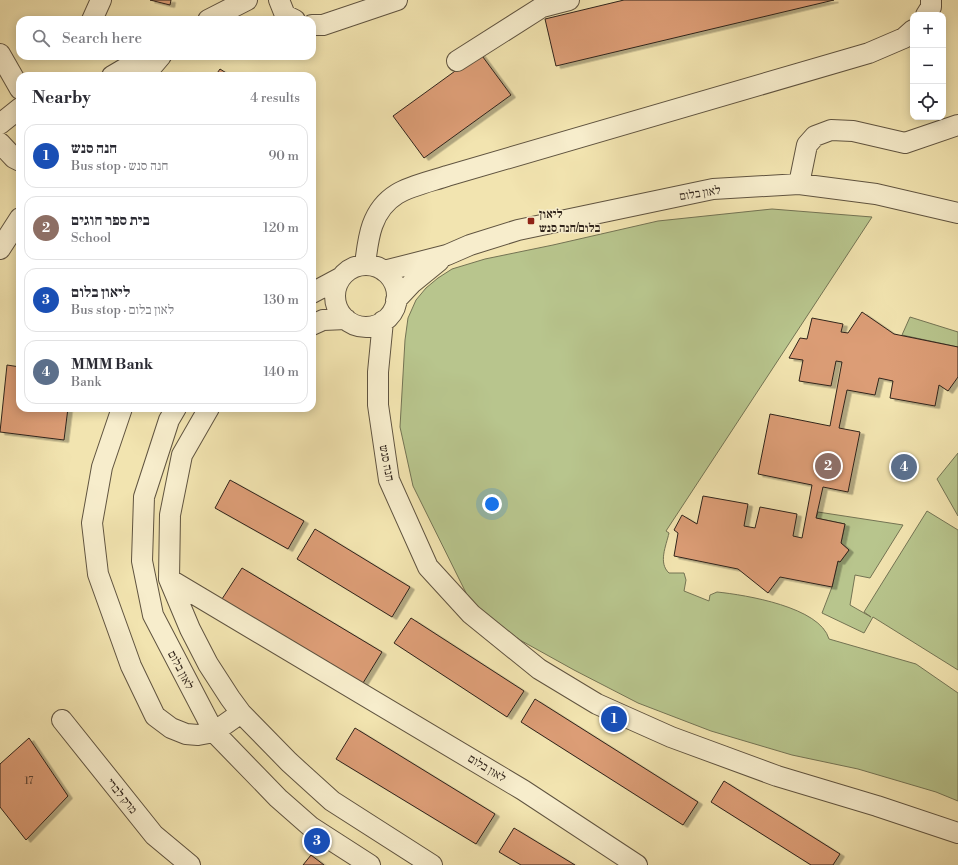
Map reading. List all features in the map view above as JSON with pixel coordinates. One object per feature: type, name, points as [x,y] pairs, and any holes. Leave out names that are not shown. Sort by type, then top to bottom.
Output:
[{"type":"street","points":[[94,16],[101,0]]},
{"type":"street","points":[[216,16],[247,0]]},
{"type":"street","points":[[279,0],[285,15],[287,16]]},
{"type":"street","points":[[316,25],[322,25],[397,0]]},
{"type":"street","points":[[457,61],[542,7],[569,0]]},
{"type":"street","points":[[928,12],[931,7],[931,0]]},
{"type":"street","points":[[365,265],[368,238],[372,223],[379,212],[397,194],[447,176],[869,53],[904,38],[910,33]]},
{"type":"street","points":[[2,58],[16,82]]},
{"type":"street","points":[[119,72],[139,60]]},
{"type":"street","points":[[147,72],[158,60]]},
{"type":"street","points":[[0,124],[16,111]]},
{"type":"street","points":[[799,184],[807,145],[814,136],[831,130],[853,131],[905,143],[958,125]]},
{"type":"street","points":[[0,143],[16,159]]},
{"type":"street","name":"לאון בלום","points":[[384,271],[447,255],[470,245],[518,230],[620,207],[713,189],[799,184],[876,194],[958,213]]},
{"type":"street","points":[[0,249],[16,224]]},
{"type":"street","name":"לאון בלום","points":[[396,300],[424,272],[447,255]]},
{"type":"street","points":[[316,291],[340,278],[351,268],[372,265],[384,271],[394,284],[396,300],[394,308],[383,321],[372,326],[323,320],[316,323]]},
{"type":"street","points":[[340,278],[334,295],[336,304],[353,323]]},
{"type":"street","name":"חנה סנש","points":[[383,321],[378,372],[379,418],[389,480],[428,567],[470,614],[539,669],[597,704],[670,736],[777,776],[877,806],[958,834]]},
{"type":"street","name":"חנה סנש","points":[[353,323],[371,348],[378,372]]},
{"type":"street","points":[[121,412],[102,466],[92,523],[98,574],[131,666],[155,716],[172,728],[186,734],[198,735],[214,732],[241,713]]},
{"type":"street","name":"לאון בלום","points":[[174,412],[169,420],[144,497],[142,561],[153,615],[214,732],[278,798],[310,827],[370,865]]},
{"type":"street","points":[[207,412],[182,455],[170,515],[169,579],[190,629],[208,664],[241,713],[289,762],[332,801],[432,865]]},
{"type":"street","name":"לאון בלום","points":[[169,579],[523,790],[637,865]]},
{"type":"street","name":"מרק לברי","points":[[62,720],[154,835],[190,865]]},
{"type":"green space","points":[[772,209],[872,217],[666,531],[669,533],[663,559],[664,564],[669,573],[684,573],[686,580],[684,591],[709,601],[710,595],[717,592],[745,596],[797,611],[812,619],[823,628],[829,639],[916,664],[958,693],[958,801],[936,792],[858,769],[792,755],[711,731],[638,703],[520,640],[473,607],[413,486],[400,427],[405,340],[408,318],[416,300],[426,288],[438,278],[452,269],[485,259],[658,221]]},
{"type":"green space","points":[[910,317],[958,332],[958,347],[902,335]]},
{"type":"green space","points":[[958,453],[958,516],[937,479]]},
{"type":"green space","points":[[927,511],[958,530],[958,670],[873,617],[864,633],[822,613],[832,587],[838,561],[840,562],[849,550],[841,543],[845,524],[816,518],[818,512],[903,525],[870,578],[855,575],[850,605],[871,617],[864,612]]},
{"type":"building","points":[[150,0],[171,0],[170,5]]},
{"type":"building","points":[[624,0],[834,0],[556,66],[545,19]]},
{"type":"building","points":[[480,53],[511,95],[424,158],[393,116]]},
{"type":"building","points":[[220,69],[225,72],[218,72]]},
{"type":"building","points":[[862,312],[894,334],[958,347],[958,377],[948,391],[939,385],[935,406],[890,398],[893,381],[879,378],[875,395],[847,390],[839,428],[860,432],[848,492],[823,487],[816,518],[845,524],[841,543],[849,550],[840,562],[838,561],[832,587],[780,577],[768,593],[738,569],[674,556],[678,533],[674,530],[682,515],[697,524],[703,496],[748,504],[744,526],[755,528],[760,507],[797,514],[793,536],[802,538],[812,485],[758,474],[770,414],[830,426],[842,362],[836,361],[831,386],[799,381],[803,360],[789,358],[800,338],[807,339],[812,318],[843,324],[841,332],[848,333]]},
{"type":"building","points":[[7,365],[16,366],[16,412],[68,412],[64,440],[0,432]]},
{"type":"building","points":[[230,480],[304,521],[288,549],[215,508]]},
{"type":"building","points":[[315,529],[410,587],[392,617],[297,559]]},
{"type":"building","points":[[242,568],[382,652],[363,683],[222,599]]},
{"type":"building","points":[[411,618],[524,691],[507,717],[394,643]]},
{"type":"building","points":[[535,699],[698,802],[683,825],[521,722]]},
{"type":"building","points":[[355,728],[495,814],[476,844],[336,759]]},
{"type":"building","points":[[29,738],[68,796],[26,840],[0,807],[0,764]]},
{"type":"building","points":[[724,781],[840,854],[833,865],[811,865],[711,802]]},
{"type":"building","points":[[514,828],[575,865],[521,865],[499,852]]},
{"type":"building","points":[[311,855],[324,865],[303,865]]},
{"type":"place","name":"ליאון בלום/חנה סנש","points":[[531,221]]},
{"type":"place","name":"בית ספר חוגים","points":[[828,466]]},
{"type":"place","name":"MMM Bank","points":[[904,467]]},
{"type":"place","name":"חנה סנש","points":[[614,719]]},
{"type":"place","name":"ליאון בלום","points":[[317,841]]}]
